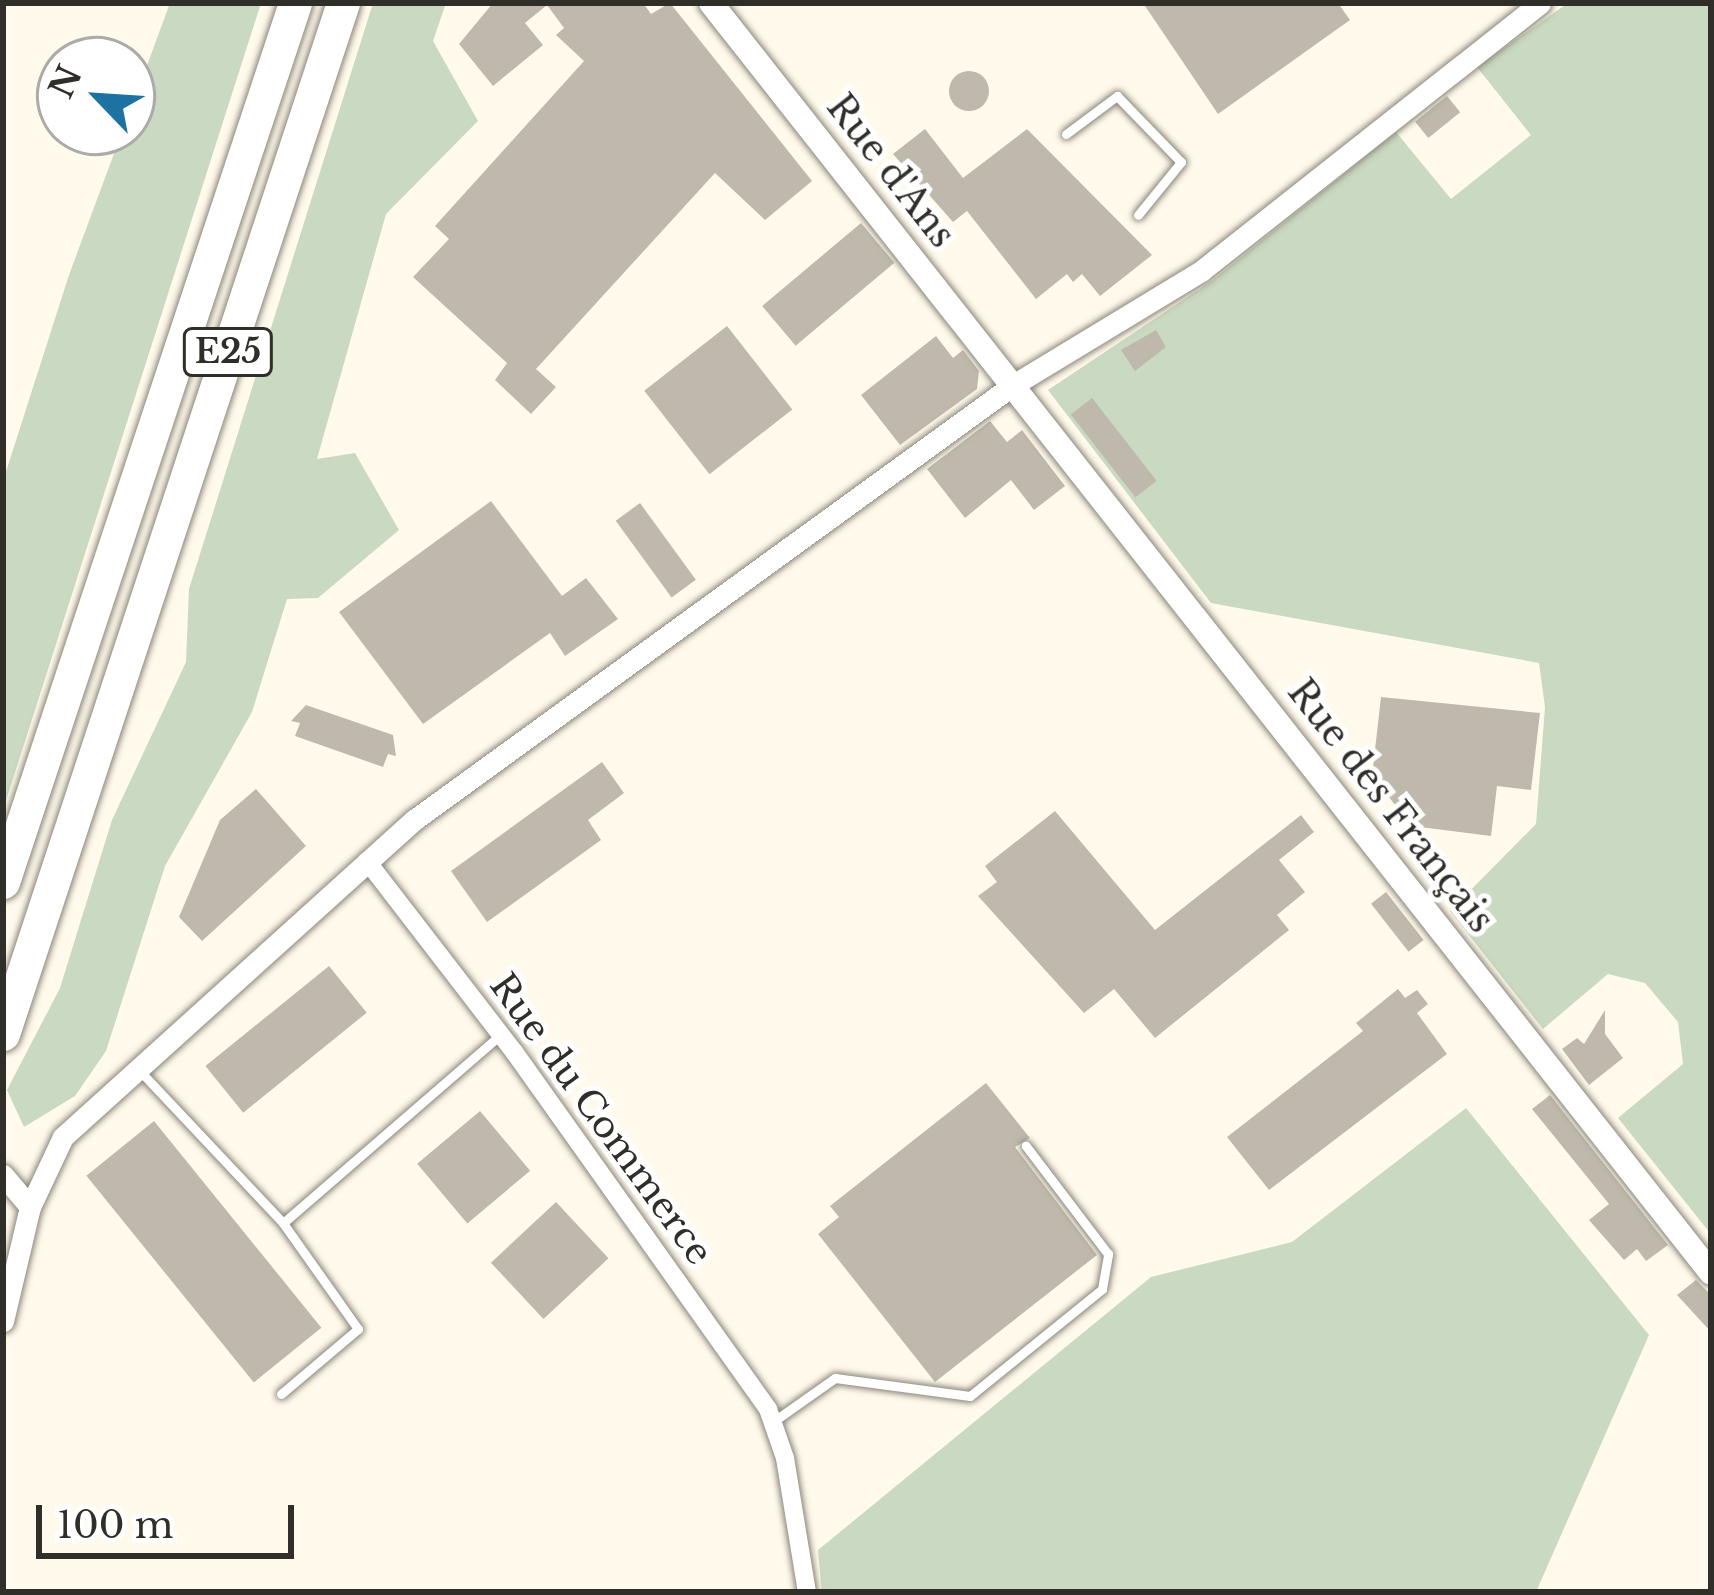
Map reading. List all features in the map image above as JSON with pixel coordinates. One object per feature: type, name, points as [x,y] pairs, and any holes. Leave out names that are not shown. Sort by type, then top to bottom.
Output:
[{"type":"highway","name":"E25","points":[[3,882],[295,3]]},
{"type":"highway","name":"E25","points":[[4,1030],[343,3]]},
{"type":"main road","name":"Rue d'Ans","points":[[711,3],[1013,385]]},
{"type":"main road","name":"Rue des Français","points":[[1013,385],[1711,1273]]},
{"type":"street","points":[[3,1321],[30,1207],[63,1137],[367,861],[701,604],[1013,385],[1201,271],[1540,3]]},
{"type":"street","name":"Rue du Commerce","points":[[367,861],[501,1034],[772,1422],[807,1592]]},
{"type":"street","points":[[3,1174],[30,1207]]},
{"type":"lane","points":[[1066,134],[1117,96],[1181,162],[1138,215]]},
{"type":"lane","points":[[283,1223],[501,1034]]},
{"type":"lane","points":[[137,1067],[283,1223],[358,1329],[281,1394]]},
{"type":"lane","points":[[772,1422],[836,1378],[970,1396],[1102,1289],[1108,1254],[1026,1146]]},
{"type":"green space","points":[[170,3],[261,3],[3,810],[3,481],[113,156],[156,156],[156,41]]},
{"type":"green space","points":[[373,3],[446,3],[433,41],[478,121],[386,214],[317,459],[355,453],[399,530],[318,598],[287,599],[252,712],[165,866],[106,1051],[75,1096],[24,1127],[7,1090],[60,988],[112,820],[186,662],[189,589]]},
{"type":"green space","points":[[1568,3],[1711,3],[1710,1233],[1618,1118],[1683,1064],[1678,1022],[1645,983],[1608,974],[1543,1029],[1450,911],[1536,824],[1545,707],[1539,663],[1211,603],[1048,390],[1213,280],[1396,132],[1451,199],[1531,135],[1477,67]]},
{"type":"green space","points":[[1466,1108],[1649,1335],[1536,1592],[822,1592],[818,1550],[1151,1277],[1292,1242]]},
{"type":"building","points":[[493,3],[643,3],[651,14],[670,3],[812,181],[765,220],[715,173],[536,369],[556,387],[531,414],[495,380],[507,363],[413,277],[449,239],[435,226],[584,61],[556,35],[564,28],[547,5],[525,23],[543,45],[493,86],[459,44]]},
{"type":"building","points":[[1143,3],[1338,3],[1350,20],[1218,114]]},
{"type":"building","points":[[969,71],[983,77],[989,91],[983,105],[969,111],[955,105],[949,91],[955,77]]},
{"type":"building","points":[[1447,96],[1460,112],[1428,138],[1415,122]]},
{"type":"building","points":[[925,129],[963,178],[1027,129],[1152,255],[1100,296],[1082,274],[1073,282],[1067,274],[1036,299],[967,211],[953,222],[893,154]]},
{"type":"building","points":[[861,223],[894,263],[796,346],[762,306]]},
{"type":"building","points":[[727,326],[792,410],[710,474],[644,391]]},
{"type":"building","points":[[1156,330],[1166,347],[1135,371],[1121,350]]},
{"type":"building","points":[[936,336],[953,358],[963,350],[979,371],[977,389],[900,445],[861,395]]},
{"type":"building","points":[[1092,398],[1157,481],[1135,497],[1071,415]]},
{"type":"building","points":[[990,421],[1007,442],[1022,430],[1065,486],[1034,510],[1011,480],[965,518],[927,469]]},
{"type":"building","points":[[491,501],[562,596],[586,578],[618,619],[565,656],[550,633],[423,724],[339,612]]},
{"type":"building","points":[[640,503],[696,580],[672,597],[616,521]]},
{"type":"building","points":[[1381,697],[1540,713],[1531,790],[1497,786],[1491,836],[1412,826],[1372,776]]},
{"type":"building","points":[[306,705],[393,735],[396,756],[388,754],[383,767],[295,736],[300,723],[291,721]]},
{"type":"building","points":[[602,762],[624,793],[588,820],[601,840],[487,922],[451,871]]},
{"type":"building","points":[[256,789],[306,846],[202,941],[179,917],[220,820]]},
{"type":"building","points":[[1055,811],[1155,930],[1301,815],[1314,832],[1279,860],[1305,892],[1277,915],[1289,930],[1155,1038],[1114,989],[1084,1013],[978,896],[997,882],[985,866]]},
{"type":"building","points":[[1386,892],[1424,940],[1409,952],[1371,904]]},
{"type":"building","points":[[329,966],[367,1013],[243,1113],[205,1066]]},
{"type":"building","points":[[1398,989],[1405,998],[1417,990],[1428,1004],[1417,1013],[1447,1054],[1269,1190],[1227,1137],[1363,1031],[1356,1023]]},
{"type":"building","points":[[1605,1010],[1605,1034],[1623,1058],[1589,1085],[1562,1049],[1577,1038],[1584,1044]]},
{"type":"building","points":[[986,1083],[1030,1138],[1015,1147],[1097,1255],[935,1382],[818,1234],[839,1217],[830,1206]]},
{"type":"building","points":[[1550,1095],[1668,1245],[1646,1261],[1637,1249],[1624,1260],[1589,1220],[1609,1204],[1532,1109]]},
{"type":"building","points":[[480,1111],[530,1171],[467,1223],[417,1164]]},
{"type":"building","points":[[154,1121],[321,1328],[254,1382],[86,1176]]},
{"type":"building","points":[[556,1202],[609,1258],[543,1319],[491,1263]]},
{"type":"building","points":[[1696,1280],[1711,1295],[1711,1332],[1677,1295]]}]
